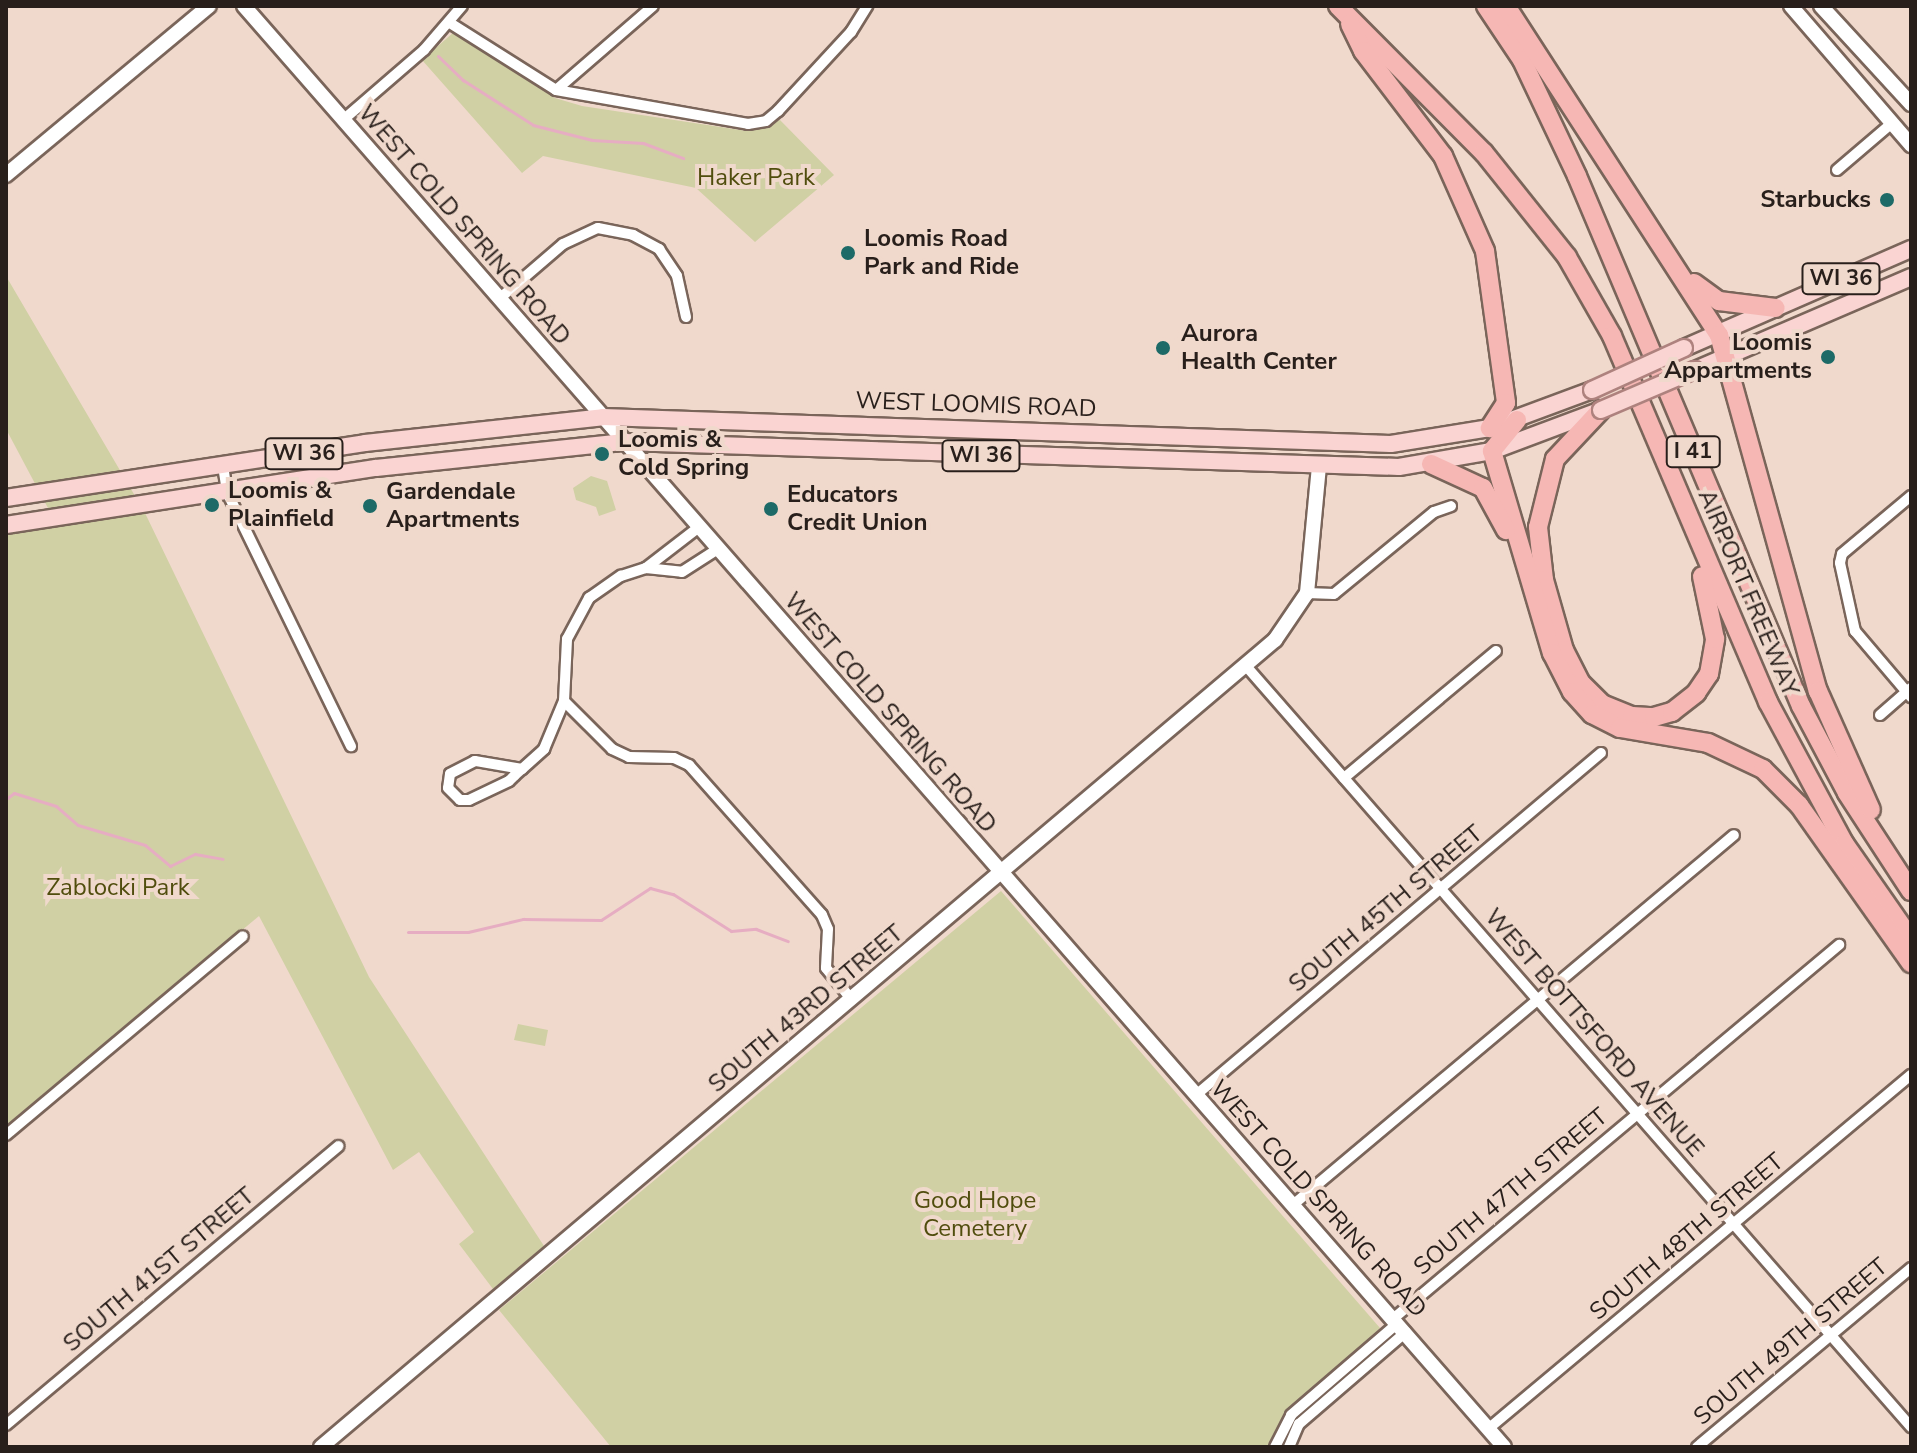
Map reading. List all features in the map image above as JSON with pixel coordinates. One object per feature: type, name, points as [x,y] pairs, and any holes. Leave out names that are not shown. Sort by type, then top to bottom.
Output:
[{"type":"highway","name":"AIRPORT FREEWAY","points":[[1486,6],[1533,81],[1577,176],[1801,706],[1847,793],[1911,891]]},
{"type":"highway","points":[[1506,6],[1719,335],[1828,720],[1859,789],[1911,873]]},
{"type":"highway","name":"AIRPORT FREEWAY","points":[[1341,8],[1528,202],[1612,336],[1768,702],[1844,843],[1911,939]]},
{"type":"highway","points":[[1341,8],[1363,51],[1443,156],[1485,251],[1506,403],[1490,428]]},
{"type":"highway","points":[[1681,272],[1719,301],[1776,308]]},
{"type":"highway","points":[[1601,410],[1555,459],[1539,511],[1539,554],[1564,650],[1581,683],[1602,704],[1643,718],[1672,712],[1696,693],[1709,674],[1715,639],[1709,595],[1662,470],[1656,437]]},
{"type":"highway","points":[[1517,420],[1492,451],[1552,653],[1581,704],[1620,728],[1708,743],[1763,769],[1799,805],[1911,963]]},
{"type":"highway","points":[[1431,464],[1465,476],[1490,496],[1525,568]]},
{"type":"main road","name":"WEST LOOMIS ROAD","points":[[6,498],[395,439],[603,417],[1375,444],[1490,428],[1517,420],[1719,335],[1911,249]]},
{"type":"main road","name":"WI 36","points":[[6,525],[376,468],[625,442],[1319,467],[1431,464],[1492,451],[1601,410],[1911,277]]},
{"type":"main road","points":[[962,429],[964,455]]},
{"type":"main road","points":[[1248,465],[1293,456],[1319,443]]},
{"type":"main road","points":[[1319,467],[1330,455],[1375,444]]},
{"type":"street","points":[[6,175],[209,6]]},
{"type":"street","name":"WEST COLD SPRING ROAD","points":[[244,6],[1504,1447]]},
{"type":"street","points":[[343,120],[450,23],[462,6]]},
{"type":"street","points":[[556,90],[653,6]]},
{"type":"street","points":[[450,23],[556,90],[731,124],[766,121],[851,32],[867,6]]},
{"type":"street","points":[[1791,6],[1911,145]]},
{"type":"street","points":[[1821,6],[1911,104]]},
{"type":"street","points":[[1837,170],[1892,123]]},
{"type":"street","points":[[499,299],[563,244],[598,228],[633,235],[659,249],[677,276],[686,317]]},
{"type":"street","points":[[223,466],[227,492],[351,746]]},
{"type":"street","name":"SOUTH 43RD STREET","points":[[321,1447],[1246,666],[1284,629],[1307,593],[1319,467]]},
{"type":"street","points":[[1880,715],[1910,692],[1853,626],[1840,571],[1840,558],[1911,496]]},
{"type":"street","points":[[1307,593],[1334,594],[1434,512],[1451,506]]},
{"type":"street","points":[[522,769],[475,761],[450,774],[448,788],[460,800],[469,800],[522,769],[553,736],[564,701],[565,650],[574,621],[589,598],[608,583],[646,568],[699,527]]},
{"type":"street","points":[[646,568],[682,572],[718,549]]},
{"type":"street","points":[[1344,778],[1496,651]]},
{"type":"street","name":"WEST BOTTSFORD AVENUE","points":[[1246,666],[1911,1427]]},
{"type":"street","points":[[564,701],[612,749],[629,757],[674,758],[689,765],[822,915],[828,929],[826,968],[852,1000]]},
{"type":"street","name":"SOUTH 45TH STREET","points":[[1196,1095],[1601,753]]},
{"type":"street","points":[[1294,1204],[1734,835]]},
{"type":"street","points":[[6,1135],[243,936]]},
{"type":"street","name":"SOUTH 47TH STREET","points":[[1399,1324],[1636,1112],[1839,945]]},
{"type":"street","name":"SOUTH 48TH STREET","points":[[1488,1429],[1911,1075]]},
{"type":"street","name":"SOUTH 41ST STREET","points":[[6,1425],[338,1146]]},
{"type":"street","name":"SOUTH 49TH STREET","points":[[1697,1447],[1911,1268]]},
{"type":"street","points":[[1275,1447],[1291,1415],[1399,1324]]},
{"type":"street","points":[[1289,1447],[1299,1424],[1399,1324]]},
{"type":"street","points":[[1291,1415],[1299,1424]]},
{"type":"green space","name":"Haker Park","points":[[454,32],[555,98],[582,106],[747,131],[780,120],[834,175],[755,242],[696,188],[543,156],[522,173],[422,60]]},
{"type":"green space","name":"Zablocki Park","points":[[6,276],[145,513],[369,977],[544,1246],[493,1289],[459,1244],[474,1232],[419,1152],[393,1170],[259,916],[6,1127],[6,534],[57,525],[6,429]]},
{"type":"green space","points":[[591,476],[607,481],[616,510],[599,516],[596,507],[576,500],[573,488]]},
{"type":"green space","name":"Good Hope Cemetery","points":[[1001,891],[1380,1328],[1292,1408],[1270,1447],[611,1447],[499,1310]]},
{"type":"green space","points":[[518,1024],[548,1030],[545,1046],[514,1040]]},
{"type":"waterway","points":[[438,56],[463,80],[533,125],[592,140],[643,143],[683,158]]},
{"type":"waterway","points":[[6,799],[14,793],[56,806],[78,825],[145,845],[170,866],[195,854],[223,859]]},
{"type":"waterway","points":[[408,932],[468,932],[523,919],[601,920],[650,888],[673,894],[731,931],[756,929],[788,941]]},
{"type":"place","name":"Starbucks","points":[[1887,200]]},
{"type":"place","name":"Loomis Road Park and Ride","points":[[848,253]]},
{"type":"place","name":"Aurora Health Center","points":[[1163,348]]},
{"type":"place","name":"Loomis Appartments","points":[[1828,357]]},
{"type":"place","name":"Loomis & Cold Spring","points":[[602,454]]},
{"type":"place","name":"Loomis & Plainfield","points":[[212,505]]},
{"type":"place","name":"Gardendale Apartments","points":[[370,506]]},
{"type":"place","name":"Educators Credit Union","points":[[771,509]]}]
